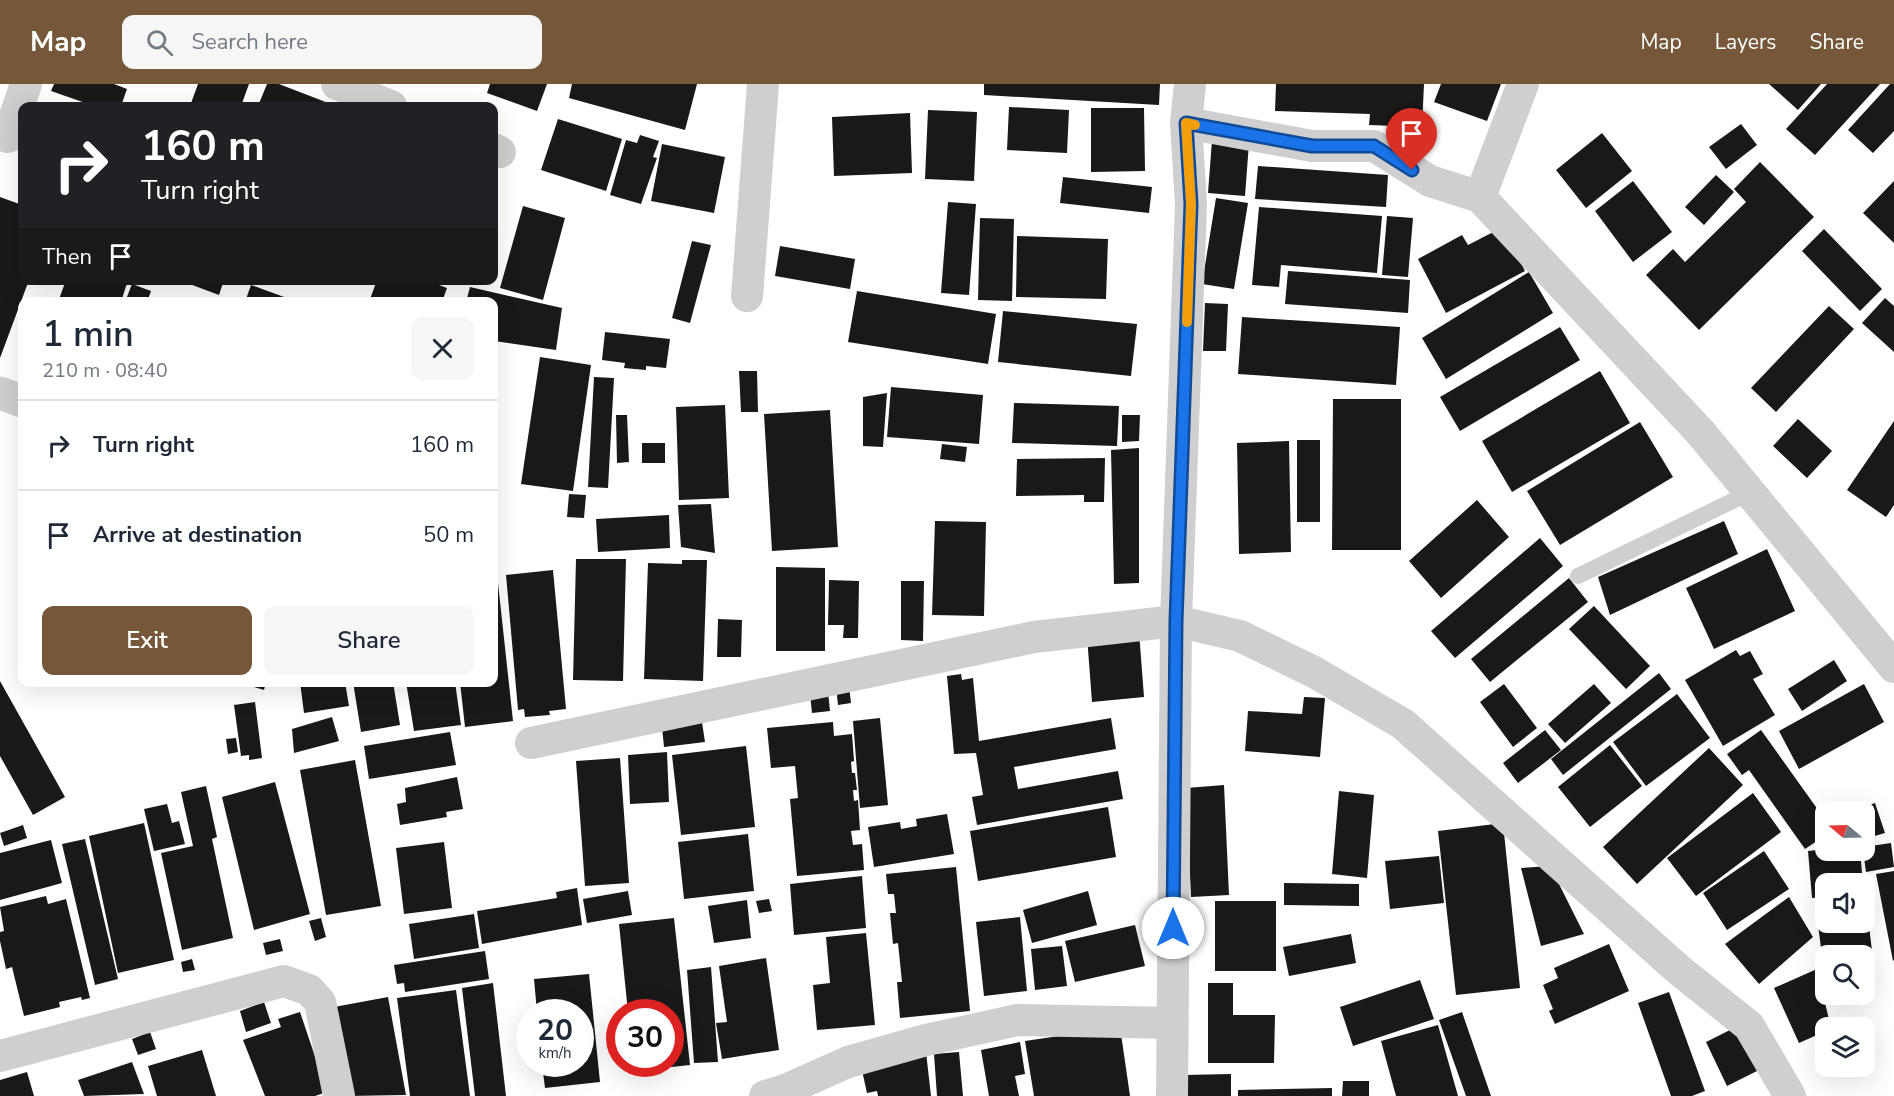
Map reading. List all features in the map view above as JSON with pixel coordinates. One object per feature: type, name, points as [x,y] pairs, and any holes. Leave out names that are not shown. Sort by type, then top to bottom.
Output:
[{"type":"street","points":[[20,102],[26,84]]},
{"type":"street","points":[[337,84],[381,102]]},
{"type":"street","points":[[747,296],[763,84]]},
{"type":"street","points":[[1172,1096],[1176,621],[1191,204],[1186,123],[1190,84]]},
{"type":"street","points":[[1480,197],[1523,84]]},
{"type":"street","points":[[8,137],[18,108]]},
{"type":"street","points":[[1186,123],[1312,146],[1374,146],[1430,181],[1480,197],[1701,433],[1894,667]]},
{"type":"street","points":[[0,393],[18,400]]},
{"type":"street","points":[[531,743],[1034,637],[1176,621],[1240,636],[1314,672],[1403,724],[1679,970],[1749,1026],[1790,1096]]},
{"type":"street","points":[[0,1056],[284,981],[309,990],[320,1002],[339,1096]]},
{"type":"street","points":[[765,1096],[849,1062],[926,1040],[1018,1020],[1173,1023]]},
{"type":"lane","points":[[1578,576],[1750,492]]},
{"type":"building","points":[[54,84],[114,84],[127,89],[122,102],[83,102],[51,91]]},
{"type":"building","points":[[198,84],[249,84],[242,102],[191,102]]},
{"type":"building","points":[[267,84],[279,84],[326,102],[260,102]]},
{"type":"building","points":[[490,84],[547,84],[537,111],[487,93]]},
{"type":"building","points":[[572,84],[697,84],[685,130],[569,98]]},
{"type":"building","points":[[984,84],[1160,84],[1159,105],[984,95]]},
{"type":"building","points":[[1276,84],[1424,84],[1422,127],[1369,125],[1370,114],[1275,111]]},
{"type":"building","points":[[1441,84],[1501,84],[1487,121],[1434,102]]},
{"type":"building","points":[[1769,84],[1821,84],[1798,110]]},
{"type":"building","points":[[1827,84],[1880,84],[1815,155],[1786,129]]},
{"type":"building","points":[[1890,84],[1894,84],[1894,131],[1873,153],[1848,130]]},
{"type":"building","points":[[1009,107],[1069,110],[1067,153],[1007,150]]},
{"type":"building","points":[[1091,108],[1144,108],[1145,171],[1091,172]]},
{"type":"building","points":[[928,110],[977,112],[974,181],[925,179]]},
{"type":"building","points":[[910,113],[912,173],[834,176],[832,117]]},
{"type":"building","points":[[558,119],[622,139],[606,191],[541,170]]},
{"type":"building","points":[[1741,124],[1757,145],[1726,169],[1709,147]]},
{"type":"building","points":[[1602,133],[1632,171],[1586,208],[1556,170]]},
{"type":"building","points":[[640,135],[659,141],[653,157],[657,158],[641,204],[610,195],[626,140],[637,143]]},
{"type":"building","points":[[1212,140],[1249,143],[1245,196],[1208,193]]},
{"type":"building","points":[[662,144],[725,157],[714,213],[651,201]]},
{"type":"building","points":[[1760,162],[1814,217],[1699,330],[1646,275],[1673,249],[1685,262],[1746,202],[1734,189]]},
{"type":"building","points":[[1258,166],[1388,175],[1386,207],[1255,199]]},
{"type":"building","points":[[1716,175],[1734,192],[1704,225],[1685,207]]},
{"type":"building","points":[[1063,177],[1152,187],[1149,213],[1060,203]]},
{"type":"building","points":[[1633,181],[1672,232],[1633,262],[1595,211]]},
{"type":"building","points":[[1894,181],[1894,243],[1863,213]]},
{"type":"building","points":[[0,197],[18,204],[18,285],[27,285],[23,297],[18,297],[18,310],[0,358]]},
{"type":"building","points":[[1216,198],[1248,203],[1234,289],[1202,284]]},
{"type":"building","points":[[948,202],[976,204],[969,295],[941,293]]},
{"type":"building","points":[[523,206],[565,218],[543,300],[500,288]]},
{"type":"building","points":[[1259,207],[1382,216],[1377,273],[1281,265],[1279,287],[1252,285]]},
{"type":"building","points":[[1387,216],[1413,218],[1408,277],[1382,275]]},
{"type":"building","points":[[980,218],[1014,219],[1012,301],[978,300]]},
{"type":"building","points":[[1503,227],[1525,271],[1446,313],[1418,259],[1462,235],[1468,245]]},
{"type":"building","points":[[1824,229],[1882,289],[1860,311],[1802,251]]},
{"type":"building","points":[[1017,236],[1108,239],[1106,299],[1016,297]]},
{"type":"building","points":[[692,241],[711,245],[690,323],[672,318]]},
{"type":"building","points":[[780,246],[855,259],[850,289],[775,276]]},
{"type":"building","points":[[1288,271],[1410,280],[1408,313],[1285,304]]},
{"type":"building","points":[[1529,272],[1553,313],[1446,379],[1422,338]]},
{"type":"building","points":[[64,285],[126,285],[123,297],[60,297]]},
{"type":"building","points":[[132,285],[151,291],[149,297],[127,297]]},
{"type":"building","points":[[192,285],[222,285],[219,295]]},
{"type":"building","points":[[251,285],[284,297],[247,297]]},
{"type":"building","points":[[375,285],[439,285],[447,288],[444,297],[371,297]]},
{"type":"building","points":[[470,287],[562,308],[556,350],[498,342],[498,297],[467,297]]},
{"type":"building","points":[[857,291],[996,314],[988,364],[848,342]]},
{"type":"building","points":[[1885,298],[1894,306],[1894,352],[1862,323]]},
{"type":"building","points":[[1205,303],[1228,304],[1226,351],[1203,351]]},
{"type":"building","points":[[1829,306],[1854,329],[1776,412],[1751,388]]},
{"type":"building","points":[[1003,311],[1137,324],[1131,376],[998,362]]},
{"type":"building","points":[[1242,317],[1400,327],[1396,385],[1238,374]]},
{"type":"building","points":[[1560,327],[1580,360],[1460,431],[1440,397]]},
{"type":"building","points":[[605,332],[670,339],[666,368],[646,366],[646,370],[624,368],[625,363],[602,360]]},
{"type":"building","points":[[540,357],[591,365],[573,491],[521,484]]},
{"type":"building","points":[[739,371],[757,371],[758,412],[741,412]]},
{"type":"building","points":[[1600,371],[1630,423],[1512,492],[1482,441]]},
{"type":"building","points":[[594,377],[614,378],[608,488],[588,487]]},
{"type":"building","points":[[891,387],[983,395],[979,444],[887,437]]},
{"type":"building","points":[[887,393],[883,447],[863,446],[863,397]]},
{"type":"building","points":[[1333,399],[1401,399],[1401,550],[1332,550]]},
{"type":"building","points":[[1014,403],[1119,406],[1117,446],[1012,443]]},
{"type":"building","points":[[725,405],[729,498],[679,500],[676,407]]},
{"type":"building","points":[[830,410],[838,547],[772,551],[764,414]]},
{"type":"building","points":[[616,415],[627,415],[629,462],[617,463]]},
{"type":"building","points":[[1122,415],[1140,415],[1139,441],[1122,442]]},
{"type":"building","points":[[1798,419],[1832,451],[1807,478],[1773,446]]},
{"type":"building","points":[[1894,421],[1894,505],[1886,517],[1847,490]]},
{"type":"building","points":[[1640,422],[1673,477],[1560,545],[1527,491]]},
{"type":"building","points":[[1297,440],[1320,440],[1320,522],[1297,522]]},
{"type":"building","points":[[1289,441],[1291,552],[1239,554],[1237,443]]},
{"type":"building","points":[[642,443],[665,443],[665,463],[642,463]]},
{"type":"building","points":[[942,444],[967,447],[965,462],[940,459]]},
{"type":"building","points":[[1139,448],[1139,583],[1114,584],[1111,450]]},
{"type":"building","points":[[1105,458],[1104,502],[1084,502],[1084,495],[1016,496],[1017,459]]},
{"type":"building","points":[[569,494],[586,495],[584,518],[567,517]]},
{"type":"building","points":[[1477,500],[1509,537],[1441,598],[1409,561]]},
{"type":"building","points":[[711,504],[715,553],[681,547],[678,505]]},
{"type":"building","points":[[669,515],[670,548],[598,552],[596,519]]},
{"type":"building","points":[[935,521],[986,522],[984,616],[932,615]]},
{"type":"building","points":[[1724,521],[1738,554],[1610,615],[1598,577]]},
{"type":"building","points":[[1540,538],[1563,566],[1455,658],[1431,631]]},
{"type":"building","points":[[1767,549],[1795,611],[1714,649],[1686,588]]},
{"type":"building","points":[[576,559],[626,559],[623,681],[573,680]]},
{"type":"building","points":[[682,560],[707,560],[703,681],[644,679],[648,563],[682,564]]},
{"type":"building","points":[[776,567],[825,568],[825,651],[776,651]]},
{"type":"building","points":[[553,570],[566,709],[549,711],[550,715],[525,717],[524,709],[518,710],[506,575]]},
{"type":"building","points":[[1569,578],[1588,602],[1490,682],[1471,659]]},
{"type":"building","points":[[829,580],[859,581],[858,638],[843,638],[844,625],[828,625]]},
{"type":"building","points":[[901,581],[924,581],[923,641],[901,640]]},
{"type":"building","points":[[498,583],[513,721],[465,727],[461,687],[498,687]]},
{"type":"building","points":[[1594,606],[1650,666],[1626,689],[1569,629]]},
{"type":"building","points":[[718,619],[742,620],[741,657],[717,657]]},
{"type":"building","points":[[1139,632],[1144,697],[1092,702],[1087,636]]},
{"type":"building","points":[[1736,650],[1740,656],[1750,651],[1763,674],[1753,679],[1775,715],[1723,746],[1685,680]]},
{"type":"building","points":[[1834,660],[1847,681],[1802,711],[1788,689]]},
{"type":"building","points":[[1659,673],[1671,689],[1563,775],[1551,759]]},
{"type":"building","points":[[961,674],[962,680],[973,678],[979,741],[1111,718],[1116,749],[1014,767],[1018,789],[1118,771],[1123,799],[977,825],[972,797],[983,795],[976,753],[954,754],[947,676]]},
{"type":"building","points":[[0,681],[65,797],[33,815],[0,756]]},
{"type":"building","points":[[1504,684],[1537,728],[1513,747],[1480,702]]},
{"type":"building","points":[[1594,684],[1611,703],[1565,743],[1548,724]]},
{"type":"building","points":[[1864,684],[1884,722],[1799,769],[1779,731]]},
{"type":"building","points":[[849,686],[851,703],[838,705],[836,687]]},
{"type":"building","points":[[301,687],[346,687],[349,706],[304,713]]},
{"type":"building","points":[[354,687],[394,687],[400,725],[361,732]]},
{"type":"building","points":[[407,687],[456,687],[461,725],[414,731]]},
{"type":"building","points":[[828,692],[830,711],[812,713],[810,694]]},
{"type":"building","points":[[1677,694],[1710,738],[1646,786],[1613,742]]},
{"type":"building","points":[[1304,697],[1325,698],[1320,757],[1245,751],[1248,711],[1302,714]]},
{"type":"building","points":[[255,702],[262,758],[249,760],[249,755],[241,756],[234,705]]},
{"type":"building","points":[[332,717],[339,741],[294,753],[292,729]]},
{"type":"building","points":[[880,718],[888,805],[860,808],[853,721]]},
{"type":"building","points":[[702,722],[705,742],[664,747],[662,727]]},
{"type":"building","points":[[833,722],[834,736],[852,734],[854,761],[851,762],[857,790],[853,790],[854,801],[858,800],[860,830],[851,831],[853,845],[862,844],[864,870],[797,876],[790,799],[798,798],[795,766],[771,768],[767,728]]},
{"type":"building","points":[[1545,730],[1561,750],[1518,783],[1503,763]]},
{"type":"building","points":[[1761,730],[1815,806],[1815,842],[1805,849],[1749,770],[1742,775],[1727,754]]},
{"type":"building","points":[[450,732],[456,765],[369,779],[364,746]]},
{"type":"building","points":[[236,738],[238,752],[228,754],[226,739]]},
{"type":"building","points":[[1610,745],[1642,786],[1590,827],[1558,787]]},
{"type":"building","points":[[746,746],[755,827],[681,835],[672,755]]},
{"type":"building","points":[[1709,748],[1743,785],[1637,884],[1603,847]]},
{"type":"building","points":[[667,752],[669,802],[630,804],[628,755]]},
{"type":"building","points":[[620,758],[629,883],[585,886],[576,761]]},
{"type":"building","points":[[355,760],[381,906],[326,915],[300,770]]},
{"type":"building","points":[[457,777],[463,809],[446,812],[447,817],[400,825],[397,804],[406,802],[405,788]]},
{"type":"building","points":[[275,782],[310,914],[254,930],[222,797]]},
{"type":"building","points":[[1224,785],[1229,895],[1191,897],[1186,788]]},
{"type":"building","points":[[206,786],[217,837],[212,839],[233,938],[182,950],[161,853],[193,846],[181,792]]},
{"type":"building","points":[[1339,791],[1374,795],[1367,878],[1332,874]]},
{"type":"building","points":[[1753,793],[1781,832],[1696,896],[1667,858]]},
{"type":"building","points":[[1875,803],[1885,833],[1875,836]]},
{"type":"building","points":[[167,804],[172,823],[179,821],[185,844],[154,851],[144,809]]},
{"type":"building","points":[[1108,807],[1116,857],[978,881],[970,831]]},
{"type":"building","points":[[947,814],[954,854],[874,867],[868,827],[900,822],[901,829],[917,826],[916,819]]},
{"type":"building","points":[[144,823],[174,960],[118,973],[89,836]]},
{"type":"building","points":[[1503,823],[1520,988],[1456,995],[1438,831]]},
{"type":"building","points":[[23,825],[27,838],[4,846],[0,833]]},
{"type":"building","points":[[748,834],[754,891],[684,899],[678,842]]},
{"type":"building","points":[[85,839],[118,979],[95,985],[62,844]]},
{"type":"building","points":[[51,840],[62,883],[0,900],[0,853]]},
{"type":"building","points":[[444,842],[452,908],[404,914],[396,848]]},
{"type":"building","points":[[1891,843],[1894,867],[1866,872],[1864,861],[1875,861],[1875,845]]},
{"type":"building","points":[[1815,850],[1815,861],[1861,861],[1862,873],[1815,873],[1815,898],[1812,898],[1808,851]]},
{"type":"building","points":[[1764,851],[1789,889],[1727,930],[1703,893]]},
{"type":"building","points":[[1439,856],[1444,903],[1390,909],[1385,861]]},
{"type":"building","points":[[1550,866],[1584,934],[1541,946],[1521,868]]},
{"type":"building","points":[[956,867],[970,1011],[900,1018],[897,982],[902,982],[898,943],[893,944],[890,913],[896,913],[894,894],[888,894],[886,874]]},
{"type":"building","points":[[1894,871],[1894,960],[1893,961],[1876,874]]},
{"type":"building","points":[[862,876],[866,928],[794,935],[790,884]]},
{"type":"building","points":[[1284,883],[1359,884],[1359,906],[1284,905]]},
{"type":"building","points":[[577,888],[582,925],[482,944],[477,911],[557,898],[556,892]]},
{"type":"building","points":[[628,891],[632,915],[587,923],[583,899]]},
{"type":"building","points":[[1088,891],[1097,925],[1032,943],[1023,910]]},
{"type":"building","points":[[46,896],[48,904],[66,899],[90,998],[82,1000],[81,997],[59,1002],[60,1007],[24,1016],[12,967],[6,969],[0,941],[0,932],[4,931],[0,907]]},
{"type":"building","points":[[1789,897],[1813,937],[1759,984],[1725,944]]},
{"type":"building","points":[[769,899],[772,911],[759,913],[756,901]]},
{"type":"building","points":[[747,900],[751,938],[714,943],[708,906]]},
{"type":"building","points":[[1215,901],[1276,901],[1276,971],[1215,971]]},
{"type":"building","points":[[474,914],[479,948],[414,959],[409,924]]},
{"type":"building","points":[[1020,917],[1027,991],[984,996],[976,922]]},
{"type":"building","points":[[321,918],[326,937],[315,941],[309,921]]},
{"type":"building","points":[[674,918],[683,999],[627,999],[619,924]]},
{"type":"building","points":[[1135,925],[1145,966],[1075,982],[1065,941]]},
{"type":"building","points":[[866,933],[875,1025],[817,1030],[813,985],[830,983],[826,937]]},
{"type":"building","points":[[1819,933],[1870,933],[1871,945],[1821,945]]},
{"type":"building","points":[[1351,934],[1356,963],[1289,976],[1283,947]]},
{"type":"building","points":[[280,939],[283,951],[266,955],[263,943]]},
{"type":"building","points":[[1609,944],[1629,991],[1555,1024],[1549,1011],[1553,1009],[1543,985],[1558,978],[1554,968]]},
{"type":"building","points":[[1062,946],[1067,986],[1035,990],[1031,949]]},
{"type":"building","points":[[485,951],[489,979],[405,992],[404,983],[397,984],[394,965]]},
{"type":"building","points":[[766,958],[779,1050],[722,1059],[716,1023],[727,1022],[719,966]]},
{"type":"building","points":[[192,959],[195,970],[183,972],[181,962]]},
{"type":"building","points":[[711,967],[718,1062],[694,1063],[687,970]]},
{"type":"building","points":[[1815,970],[1815,1005],[1826,1005],[1828,1017],[1815,1017],[1815,1036],[1799,1043],[1774,988]]},
{"type":"building","points":[[589,974],[592,999],[536,999],[534,979]]},
{"type":"building","points":[[1420,980],[1434,1019],[1353,1046],[1340,1007]]},
{"type":"building","points":[[493,983],[506,1096],[475,1096],[462,988]]},
{"type":"building","points":[[1208,983],[1233,983],[1233,1015],[1275,1015],[1274,1063],[1208,1063]]},
{"type":"building","points":[[456,990],[470,1096],[410,1096],[397,998]]},
{"type":"building","points":[[1669,992],[1705,1091],[1692,1096],[1671,1096],[1638,1003]]},
{"type":"building","points":[[388,997],[406,1095],[350,1096],[334,1007]]},
{"type":"building","points":[[264,1002],[271,1023],[246,1032],[240,1011]]},
{"type":"building","points":[[684,1010],[690,1065],[684,1066]]},
{"type":"building","points":[[300,1012],[327,1092],[315,1096],[265,1096],[243,1040],[281,1027],[278,1019]]},
{"type":"building","points":[[1462,1012],[1491,1096],[1466,1096],[1439,1020]]},
{"type":"building","points":[[594,1023],[600,1082],[545,1088],[544,1077],[594,1077]]},
{"type":"building","points":[[1438,1025],[1458,1096],[1396,1096],[1381,1041]]},
{"type":"building","points":[[1740,1025],[1761,1069],[1727,1086],[1706,1042]]},
{"type":"building","points":[[1120,1027],[1130,1096],[1034,1096],[1025,1041]]},
{"type":"building","points":[[150,1032],[156,1049],[138,1055],[132,1039]]},
{"type":"building","points":[[1020,1042],[1025,1074],[1015,1076],[1019,1096],[989,1096],[981,1050]]},
{"type":"building","points":[[202,1050],[216,1096],[157,1096],[148,1066]]},
{"type":"building","points":[[926,1052],[931,1096],[878,1096],[877,1091],[867,1093],[861,1066]]},
{"type":"building","points":[[959,1052],[963,1096],[937,1096],[934,1054]]},
{"type":"building","points":[[132,1062],[144,1094],[84,1096],[78,1080]]},
{"type":"building","points":[[27,1072],[34,1096],[0,1096],[0,1080]]},
{"type":"building","points":[[1231,1074],[1231,1096],[1184,1096],[1184,1075]]},
{"type":"building","points":[[1343,1081],[1369,1081],[1369,1096],[1342,1096]]},
{"type":"building","points":[[1332,1088],[1332,1096],[1238,1096],[1238,1090]]},
{"type":"slow traffic","points":[[1187,322],[1191,204],[1186,123],[1195,125]]},
{"type":"route","points":[[1173,928],[1176,621],[1191,204],[1186,123],[1312,146],[1374,146],[1412,170]]}]
